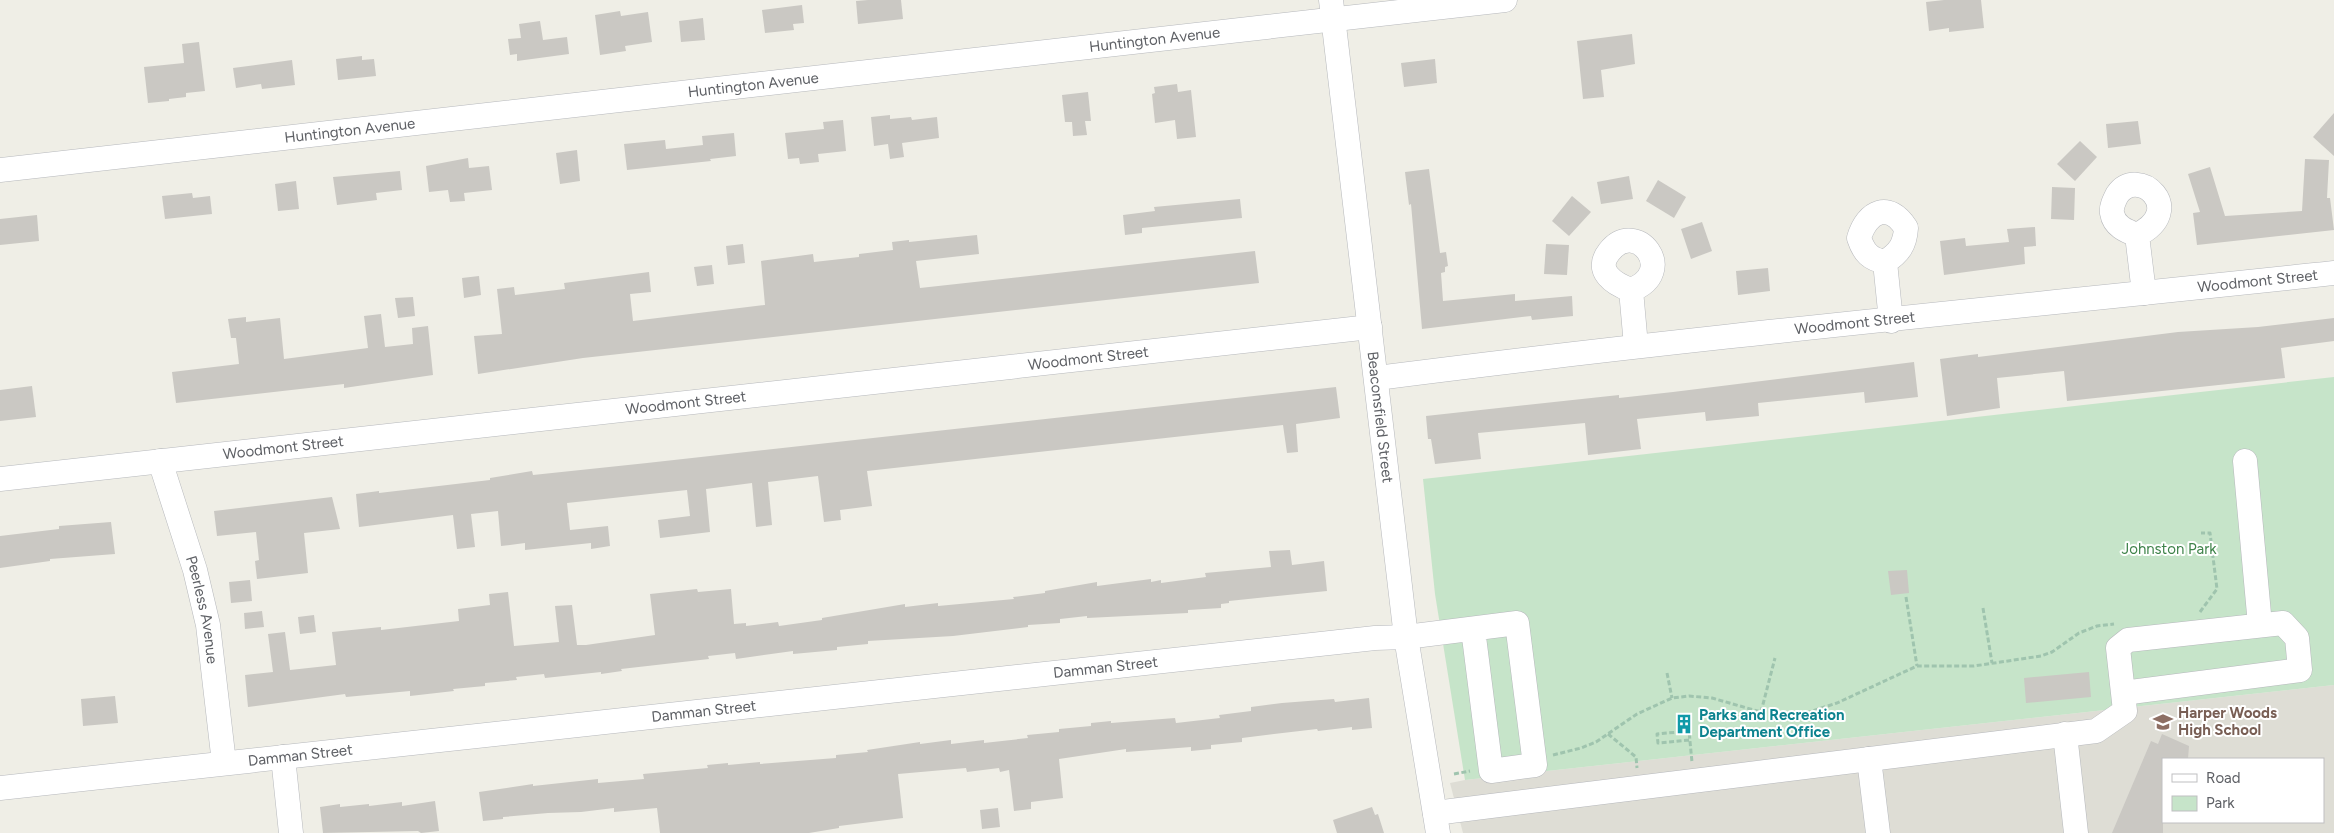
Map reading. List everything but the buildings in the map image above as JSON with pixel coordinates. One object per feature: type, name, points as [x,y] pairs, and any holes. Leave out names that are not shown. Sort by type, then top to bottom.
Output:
[{"type":"street","name":"Huntington Avenue","points":[[0,170],[1332,9],[1504,0]]},
{"type":"street","name":"Beaconsfield Street","points":[[1332,9],[1377,378],[1406,637],[1436,823]]},
{"type":"street","points":[[2137,235],[2144,293]]},
{"type":"street","points":[[1885,262],[1891,321]]},
{"type":"street","name":"Woodmont Street","points":[[1377,378],[1636,346],[1891,321],[2334,273]]},
{"type":"street","points":[[1631,290],[1636,346]]},
{"type":"street","name":"Woodmont Street","points":[[0,479],[1370,327]]},
{"type":"street","name":"Peerless Avenue","points":[[160,461],[195,570],[208,625],[224,763]]},
{"type":"street","points":[[2245,461],[2260,625]]},
{"type":"street","name":"Damman Street","points":[[0,788],[1365,639],[1406,637],[1517,623],[1535,759]]},
{"type":"street","points":[[1436,823],[1517,803],[2096,731],[2126,711],[2123,692],[2118,648],[2128,640],[2283,623],[2297,638],[2300,670],[2123,692]]},
{"type":"street","points":[[1473,628],[1502,768],[1517,803]]},
{"type":"street","points":[[2064,734],[2076,833]]},
{"type":"street","points":[[283,757],[291,833]]},
{"type":"street","points":[[1502,768],[1535,765],[1535,759]]},
{"type":"street","points":[[1869,759],[1878,833]]},
{"type":"path","points":[[2197,616],[2217,590],[2210,533],[2201,533]]},
{"type":"path","points":[[1906,597],[1917,666]]},
{"type":"path","points":[[1983,608],[1992,663]]},
{"type":"path","points":[[1535,759],[1588,745],[1636,714],[1672,698],[1690,696],[1712,698],[1760,712],[1784,714],[1818,710],[1917,666],[1974,666],[2041,656],[2052,652],[2079,633],[2097,626],[2121,624]]},
{"type":"path","points":[[1760,712],[1775,658]]},
{"type":"path","points":[[1667,673],[1672,698]]},
{"type":"path","points":[[1689,740],[1658,743],[1658,734],[1688,731],[1694,781]]},
{"type":"path","points":[[1454,774],[1502,768]]},
{"type":"shaded area","name":"Harper Woods High School","points":[[2334,685],[2334,833],[1463,833],[1450,783]]},
{"type":"green space","name":"Johnston Park","points":[[2334,377],[2334,685],[1465,780],[1435,594],[1423,479]]},
{"type":"place","name":"Harper Woods High School","points":[[2163,722]]},
{"type":"place","name":"Parks and Recreation Department Office","points":[[1684,724]]}]
